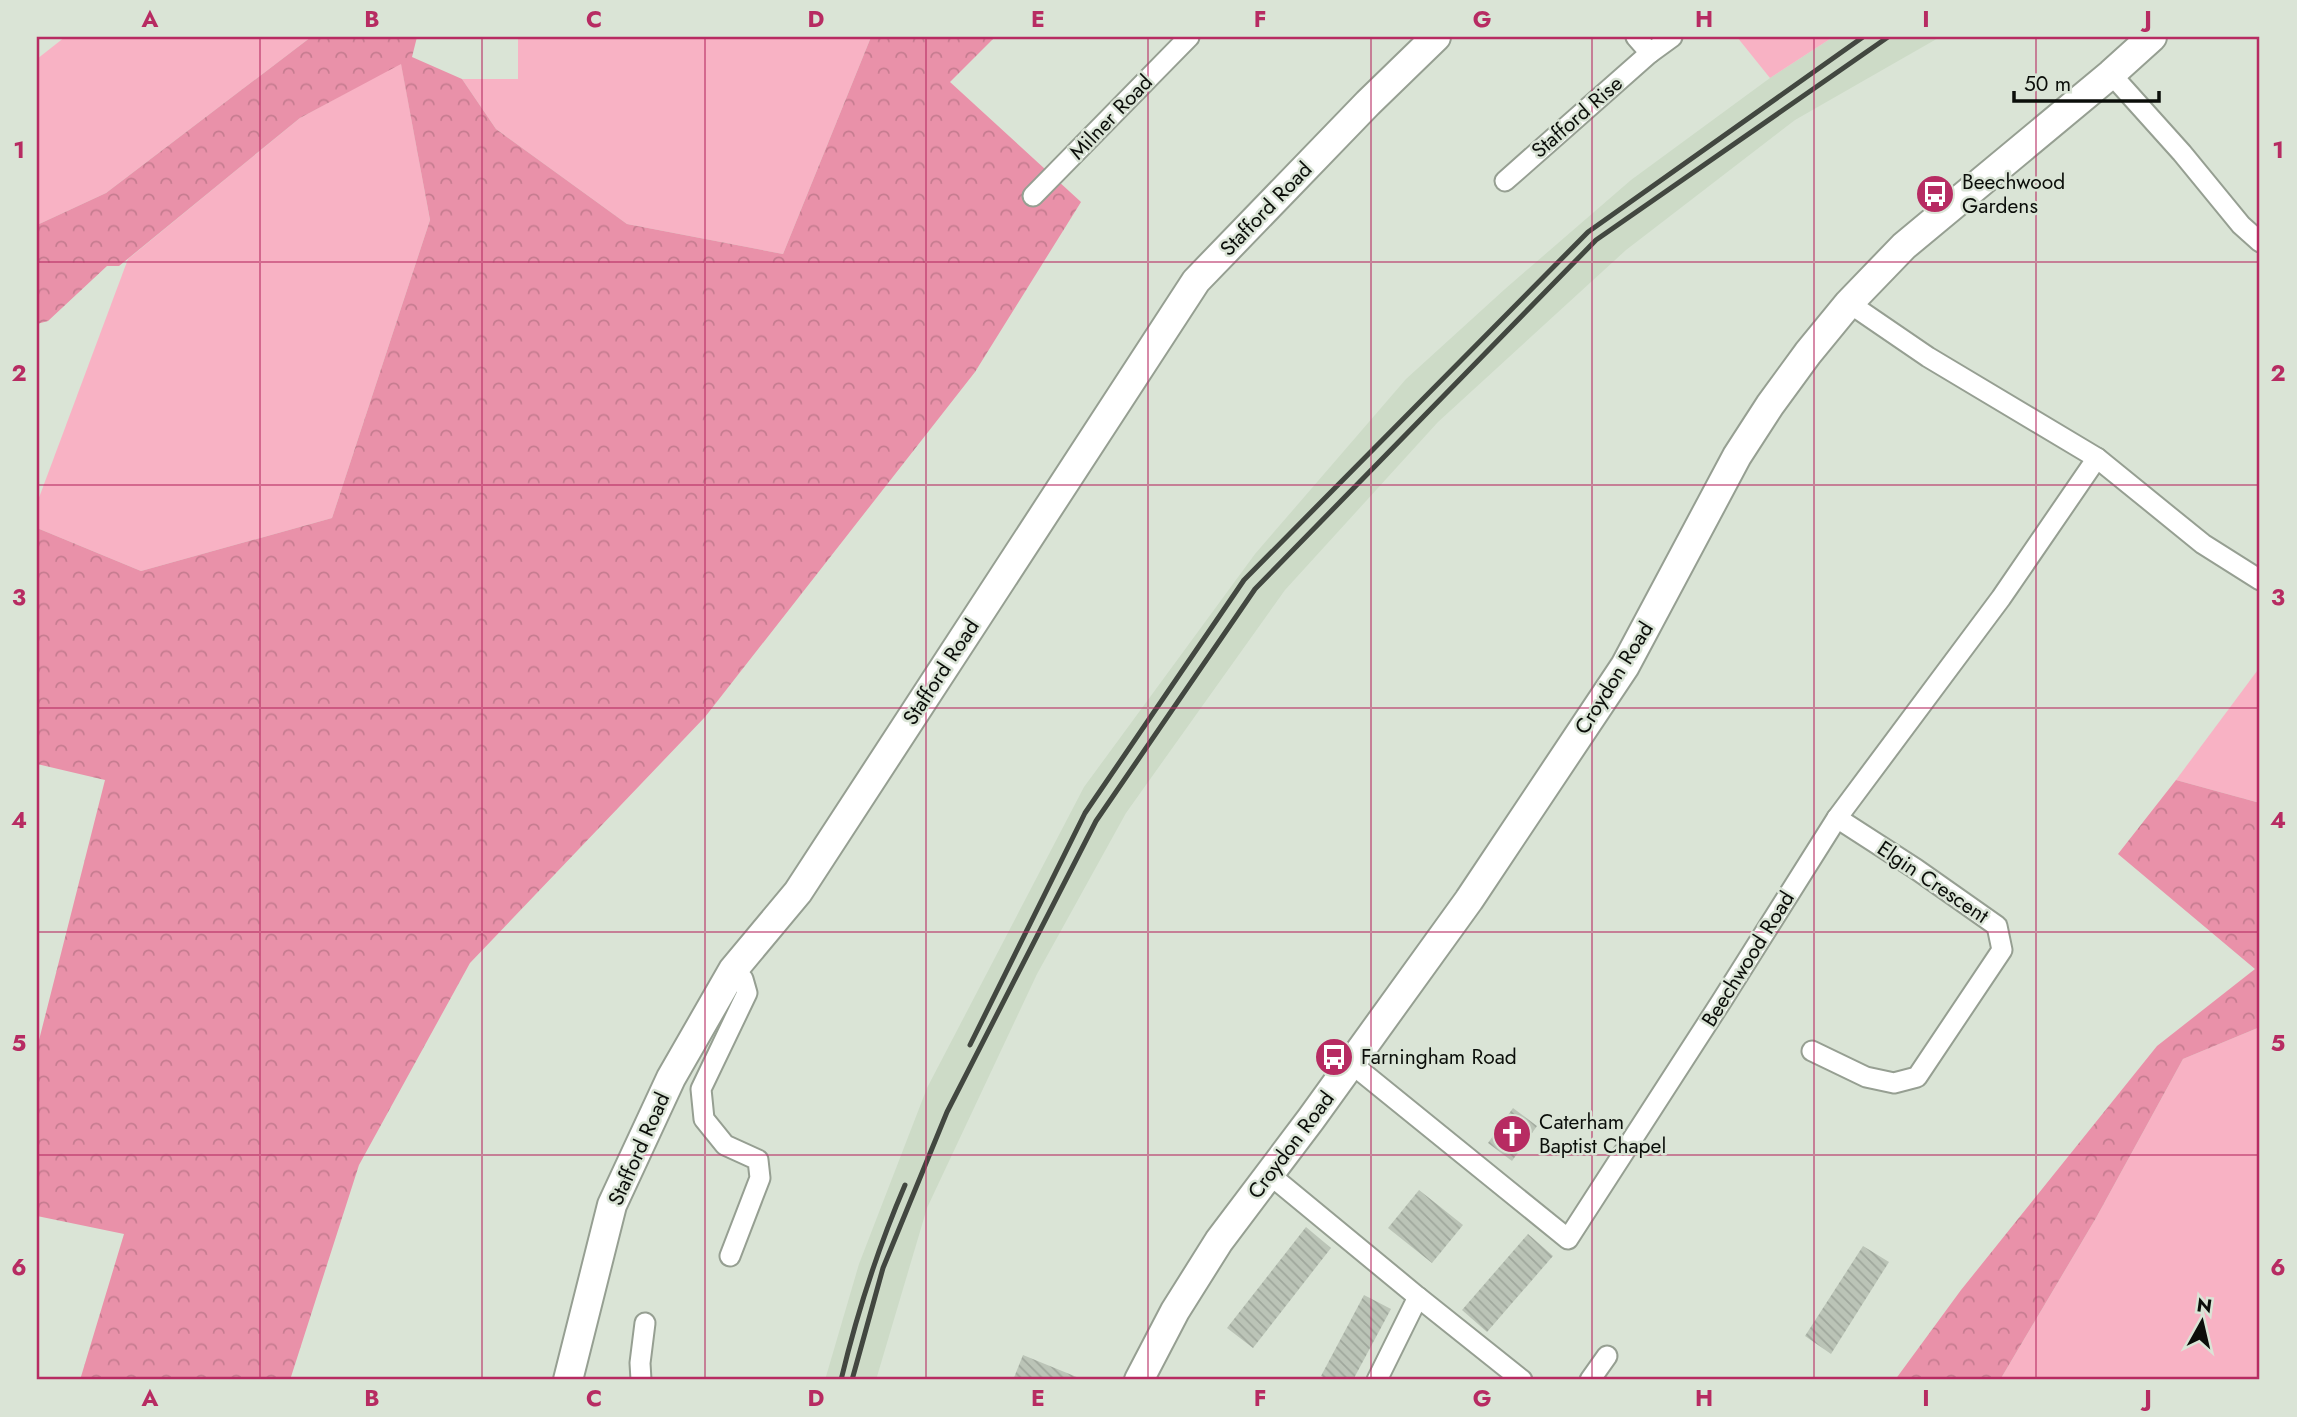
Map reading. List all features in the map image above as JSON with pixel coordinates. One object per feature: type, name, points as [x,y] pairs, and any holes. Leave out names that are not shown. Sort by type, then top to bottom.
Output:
[{"type":"main road","name":"Stafford Road","points":[[568,1380],[612,1205],[671,1078],[733,970],[798,892],[1196,281],[1368,103],[1436,37]]},
{"type":"main road","name":"Croydon Road","points":[[1139,1380],[1175,1311],[1219,1241],[1352,1064],[1469,900],[1625,666],[1737,456],[1808,353],[1849,303],[1904,246],[2152,37]]},
{"type":"street","name":"Milner Road","points":[[1033,196],[1189,37]]},
{"type":"street","points":[[1636,37],[1650,53]]},
{"type":"street","name":"Stafford Rise","points":[[1505,181],[1650,53],[1672,37]]},
{"type":"street","points":[[2111,74],[2182,153],[2241,225],[2260,242]]},
{"type":"street","points":[[1849,303],[1928,357],[2097,458],[2203,544],[2260,580]]},
{"type":"street","name":"Beechwood Road","points":[[1352,1064],[1568,1238],[1837,818],[2001,598],[2097,458]]},
{"type":"street","name":"Elgin Crescent","points":[[1812,1051],[1866,1077],[1894,1083],[1917,1077],[2002,950],[1997,926],[1837,818]]},
{"type":"street","points":[[730,1256],[760,1178],[758,1160],[725,1145],[704,1119],[701,1089],[747,993],[743,979],[733,970]]},
{"type":"street","points":[[1269,1174],[1522,1380]]},
{"type":"street","points":[[1377,1380],[1418,1297]]},
{"type":"street","points":[[641,1380],[640,1363],[645,1323]]},
{"type":"street","points":[[1591,1380],[1607,1356]]},
{"type":"shaded area","points":[[65,37],[311,37],[106,193],[37,225],[37,59]]},
{"type":"shaded area","points":[[518,37],[871,37],[783,254],[627,224],[496,129],[462,79],[518,79]]},
{"type":"shaded area","points":[[1737,37],[1833,37],[1770,78]]},
{"type":"shaded area","points":[[1833,37],[1940,37],[1795,120],[1626,250],[1438,422],[1285,590],[1126,813],[1037,974],[927,1208],[876,1380],[825,1380],[859,1264],[927,1088],[1084,787],[1255,554],[1406,379],[1505,289],[1631,180],[1770,78]]},
{"type":"shaded area","points":[[401,63],[430,220],[332,518],[141,571],[37,528],[37,503],[128,259],[300,118]]},
{"type":"shaded area","points":[[2260,667],[2260,803],[2176,780]]},
{"type":"shaded area","points":[[2260,1027],[2260,1380],[2000,1380],[2096,1218],[2183,1059]]},
{"type":"green space","points":[[311,37],[417,37],[412,57],[462,79],[496,129],[627,224],[783,254],[871,37],[995,37],[950,82],[1081,202],[975,372],[705,717],[470,963],[359,1165],[290,1380],[80,1380],[124,1234],[37,1216],[37,1048],[105,780],[37,764],[37,528],[141,571],[332,518],[430,220],[401,64],[300,118],[119,266],[107,266],[48,321],[37,324],[37,225],[106,193]]},
{"type":"green space","points":[[2176,780],[2260,803],[2260,1027],[2183,1059],[2096,1218],[2000,1380],[1895,1380],[1961,1290],[2157,1046],[2255,969],[2118,854]]},
{"type":"building","name":"Caterham Baptist Chapel","points":[[1513,1108],[1537,1126],[1512,1161],[1488,1143]]},
{"type":"building","points":[[1419,1190],[1463,1225],[1432,1263],[1388,1228]]},
{"type":"building","points":[[1306,1227],[1331,1248],[1253,1348],[1227,1328]]},
{"type":"building","points":[[1528,1234],[1553,1256],[1487,1332],[1462,1310]]},
{"type":"building","points":[[1863,1246],[1889,1262],[1831,1354],[1805,1336]]},
{"type":"building","points":[[1364,1295],[1391,1309],[1353,1380],[1329,1380],[1321,1376]]},
{"type":"building","points":[[1023,1355],[1084,1380],[1013,1380]]},
{"type":"railway","points":[[970,1045],[1085,813],[1244,580],[1588,232],[1863,37]]},
{"type":"railway","points":[[852,1380],[883,1268],[947,1112],[1096,821],[1255,589],[1596,240],[1888,37]]},
{"type":"railway","points":[[841,1380],[869,1281],[905,1185]]},
{"type":"place","name":"Beechwood Gardens","points":[[1935,194]]},
{"type":"place","name":"Farningham Road","points":[[1334,1057]]},
{"type":"place","name":"Caterham Baptist Chapel","points":[[1512,1134]]}]
